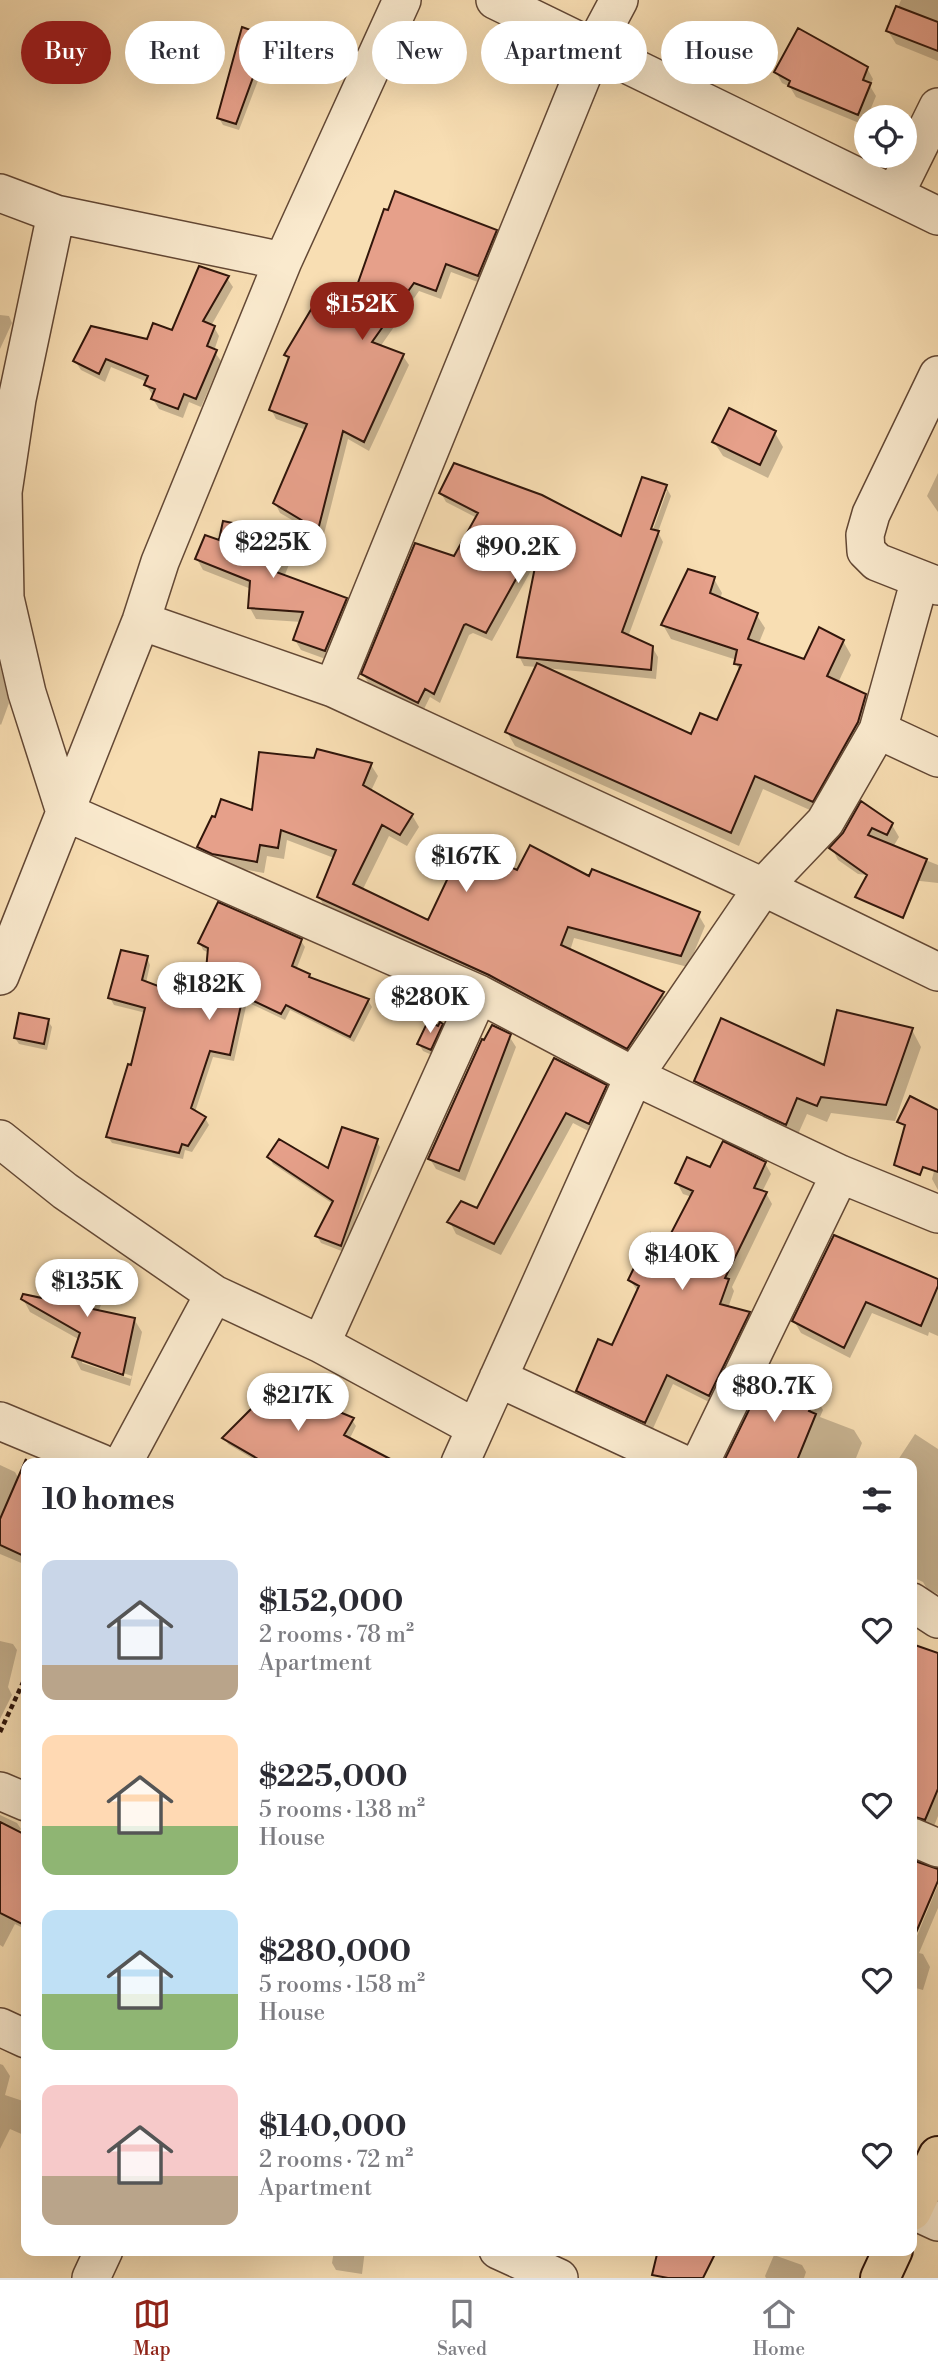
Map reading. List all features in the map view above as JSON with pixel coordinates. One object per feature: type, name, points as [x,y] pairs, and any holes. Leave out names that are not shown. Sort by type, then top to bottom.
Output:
[{"type":"main road","points":[[917,2200],[938,2156]]},
{"type":"main road","points":[[880,2278],[890,2256]]},
{"type":"street","points":[[0,976],[141,621],[160,562],[283,261],[402,0]]},
{"type":"street","points":[[495,0],[539,21]]},
{"type":"street","points":[[608,21],[619,0]]},
{"type":"street","points":[[647,73],[938,216]]},
{"type":"street","points":[[333,688],[579,84]]},
{"type":"street","points":[[895,194],[938,107]]},
{"type":"street","points":[[0,193],[56,214],[283,261]]},
{"type":"street","points":[[56,214],[17,399],[2,491],[5,598],[27,693],[65,812],[479,994],[634,1076],[840,1174],[938,1214]]},
{"type":"street","points":[[462,1458],[634,1076],[763,887],[824,822],[878,730],[929,582],[877,562],[866,551],[866,536],[871,514],[938,375]]},
{"type":"street","points":[[141,621],[333,688],[763,887],[938,972]]},
{"type":"street","points":[[878,730],[938,758]]},
{"type":"street","points":[[321,1344],[479,994]]},
{"type":"street","points":[[0,1139],[65,1191],[214,1294],[321,1344],[474,1427]]},
{"type":"street","points":[[703,1458],[840,1174]]},
{"type":"street","points":[[126,1458],[214,1294]]},
{"type":"street","points":[[498,1378],[670,1458]]},
{"type":"street","points":[[0,1421],[89,1458]]},
{"type":"street","points":[[917,1605],[938,1619]]},
{"type":"street","points":[[0,1791],[21,1800]]},
{"type":"street","points":[[917,1839],[938,1848]]},
{"type":"street","points":[[0,2027],[21,2037]]},
{"type":"street","points":[[917,2212],[938,2222]]},
{"type":"street","points":[[91,2278],[101,2256]]},
{"type":"street","points":[[511,2256],[559,2278]]},
{"type":"path","points":[[0,1732],[21,1687]]},
{"type":"building","points":[[896,6],[938,22],[938,51],[886,31]]},
{"type":"building","points":[[798,28],[868,67],[863,80],[871,83],[862,105],[854,105],[854,113],[788,86],[790,81],[778,74],[778,65]]},
{"type":"building","points":[[239,38],[239,84],[251,84],[236,124],[217,118]]},
{"type":"building","points":[[395,191],[497,230],[478,276],[446,264],[436,291],[414,283],[372,342],[404,354],[364,442],[343,431],[318,530],[273,503],[307,424],[269,410],[289,357],[284,355],[325,286],[353,297],[384,209],[388,210]]},
{"type":"building","points":[[199,266],[229,276],[203,321],[215,326],[207,346],[217,350],[196,399],[184,394],[178,409],[151,399],[155,389],[144,385],[148,376],[106,359],[99,374],[73,361],[91,326],[147,339],[153,323],[172,330]]},
{"type":"building","points":[[729,408],[776,431],[760,465],[712,442]]},
{"type":"building","points":[[454,463],[542,495],[621,536],[642,477],[667,485],[651,529],[659,531],[622,632],[653,646],[651,670],[517,657],[542,532],[486,633],[464,625],[434,694],[425,689],[418,703],[361,674],[415,543],[454,556],[478,513],[439,493]]},
{"type":"building","points":[[223,521],[291,535],[276,572],[347,598],[325,651],[293,640],[303,612],[248,608],[250,581],[195,559],[205,535],[219,540]]},
{"type":"building","points":[[688,569],[715,577],[710,593],[758,613],[748,639],[804,659],[819,627],[844,640],[827,676],[866,694],[858,722],[813,802],[755,776],[731,833],[505,732],[537,663],[691,734],[700,713],[717,720],[741,665],[734,664],[737,650],[661,625]]},
{"type":"building","points":[[317,749],[372,763],[363,785],[413,814],[400,835],[382,825],[353,884],[428,920],[463,846],[517,870],[530,845],[589,876],[592,869],[700,912],[681,956],[568,927],[561,945],[664,992],[627,1049],[489,975],[317,897],[336,850],[281,830],[278,848],[260,845],[257,862],[212,854],[197,847],[212,816],[215,817],[221,799],[252,810],[259,752],[314,758]]},
{"type":"building","points":[[861,801],[893,823],[887,835],[872,828],[868,835],[927,859],[903,918],[855,897],[867,875],[829,848],[843,833]]},
{"type":"building","points":[[218,902],[302,939],[292,966],[310,974],[309,977],[369,999],[350,1037],[286,1005],[281,1014],[243,996],[230,1055],[210,1051],[191,1108],[206,1117],[188,1146],[182,1144],[179,1153],[106,1137],[128,1064],[131,1065],[145,1008],[108,998],[121,950],[148,956],[142,980],[203,1003],[208,948],[198,943]]},
{"type":"building","points":[[837,1010],[913,1028],[886,1105],[821,1097],[817,1106],[797,1098],[786,1125],[694,1081],[721,1018],[824,1065]]},
{"type":"building","points":[[19,1013],[49,1019],[44,1044],[14,1038]]},
{"type":"building","points":[[428,1021],[438,1026],[440,1022],[443,1024],[431,1050],[417,1044]]},
{"type":"building","points":[[492,1025],[511,1034],[459,1171],[428,1159],[482,1039],[484,1040]]},
{"type":"building","points":[[554,1058],[607,1085],[589,1124],[566,1113],[494,1244],[447,1222],[461,1201],[477,1208]]},
{"type":"building","points":[[910,1096],[938,1110],[938,1172],[923,1167],[920,1175],[894,1165],[905,1125],[897,1122]]},
{"type":"building","points":[[342,1127],[378,1139],[341,1246],[315,1236],[333,1201],[267,1157],[279,1139],[328,1168]]},
{"type":"building","points":[[723,1141],[766,1162],[754,1188],[767,1192],[725,1278],[729,1279],[720,1304],[750,1312],[709,1396],[667,1375],[645,1423],[576,1391],[598,1339],[612,1345],[639,1286],[628,1280],[651,1233],[667,1241],[693,1191],[675,1183],[687,1157],[710,1167]]},
{"type":"building","points":[[834,1235],[938,1279],[938,1286],[921,1326],[866,1302],[844,1348],[792,1321]]},
{"type":"building","points":[[61,1263],[99,1278],[88,1308],[135,1318],[123,1375],[72,1357],[80,1333],[21,1299],[23,1294],[42,1298]]},
{"type":"building","points":[[768,1371],[817,1396],[809,1411],[816,1414],[798,1458],[725,1458]]},
{"type":"building","points":[[275,1385],[354,1418],[344,1435],[388,1458],[256,1458],[222,1438]]},
{"type":"building","points":[[21,1471],[21,1555],[0,1545],[0,1519]]},
{"type":"building","points":[[917,1646],[938,1653],[938,1789],[925,1820],[917,1818]]},
{"type":"building","points":[[0,1822],[21,1832],[21,1924],[0,1913]]},
{"type":"building","points":[[917,1862],[938,1869],[938,1881],[917,1930]]},
{"type":"building","points":[[657,2256],[714,2256],[703,2278],[652,2275]]}]
